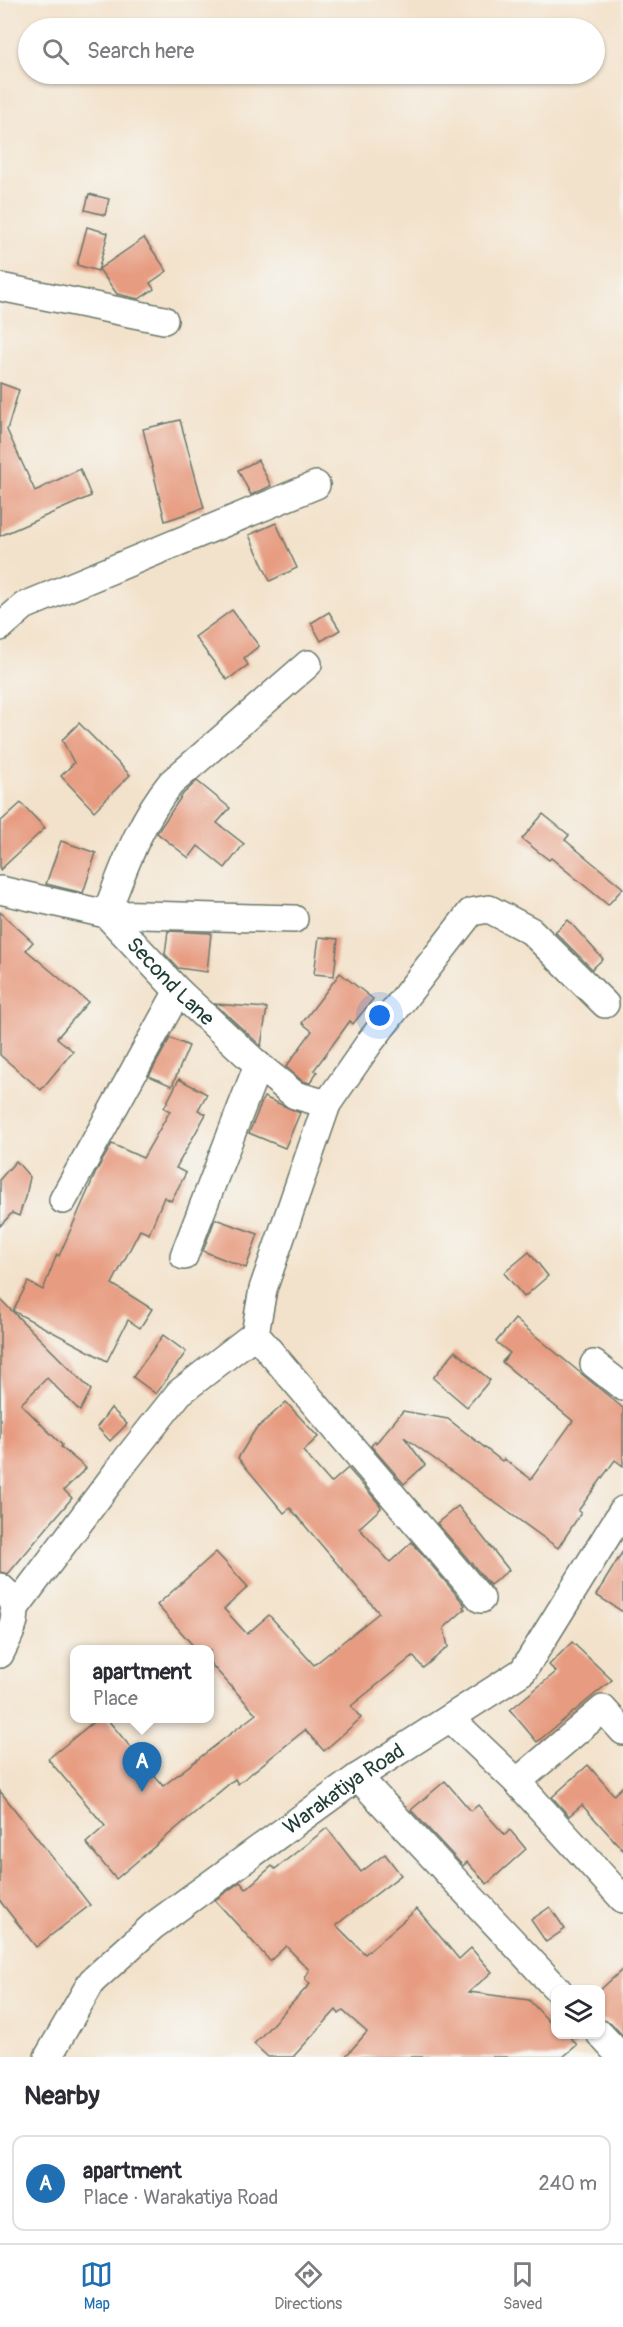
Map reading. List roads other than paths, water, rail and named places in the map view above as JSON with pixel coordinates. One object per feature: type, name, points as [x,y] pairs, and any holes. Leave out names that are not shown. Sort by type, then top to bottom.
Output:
[{"type":"street","points":[[0,286],[164,320]]},
{"type":"street","points":[[0,627],[24,606],[316,485]]},
{"type":"street","points":[[106,914],[136,837],[154,804],[165,790],[308,664]]},
{"type":"street","points":[[0,890],[106,914],[294,919]]},
{"type":"street","points":[[0,1654],[15,1624],[7,1598],[126,1460],[179,1393],[255,1334],[263,1289],[327,1104],[370,1042],[471,912],[489,909],[531,931],[605,1004]]},
{"type":"street","name":"Second Lane","points":[[106,914],[178,991],[258,1065],[295,1095],[327,1104]]},
{"type":"street","points":[[63,1200],[178,991]]},
{"type":"street","points":[[184,1256],[258,1065]]},
{"type":"street","points":[[255,1334],[481,1599]]},
{"type":"street","points":[[594,1364],[623,1387]]},
{"type":"street","name":"Warakatiya Road","points":[[48,2057],[92,1981],[153,1926],[358,1777],[523,1671],[623,1510]]},
{"type":"street","points":[[517,1782],[603,1709],[623,1731]]},
{"type":"street","points":[[451,1719],[517,1782],[623,1899]]},
{"type":"street","points":[[358,1777],[554,1985]]},
{"type":"street","points":[[605,2039],[621,2057]]},
{"type":"place","name":"apartment","points":[[142,1792]]}]
